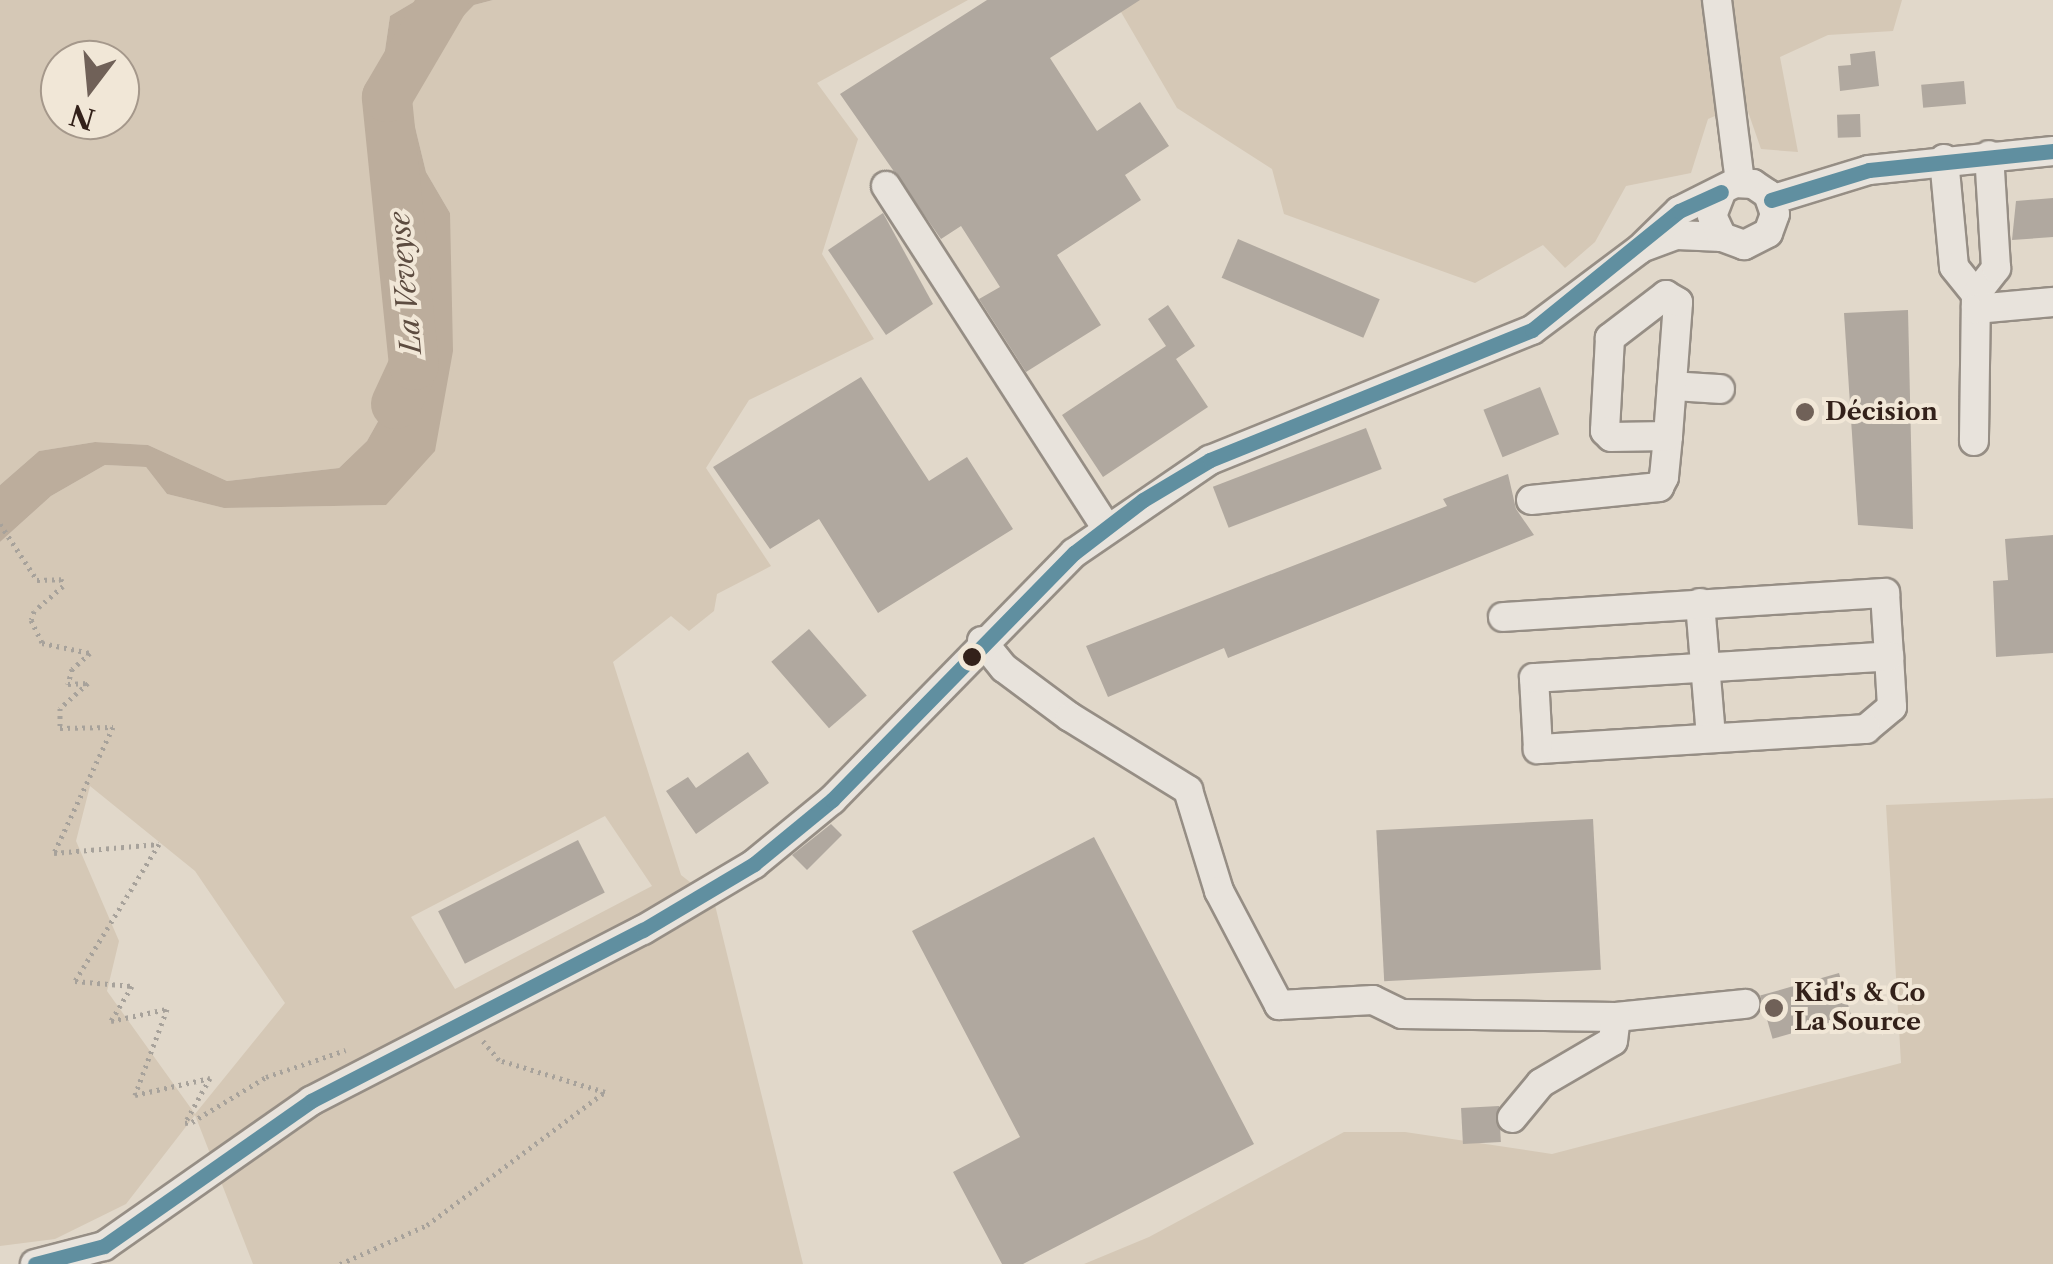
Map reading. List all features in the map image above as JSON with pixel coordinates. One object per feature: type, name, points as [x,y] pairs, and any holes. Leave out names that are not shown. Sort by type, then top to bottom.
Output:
[{"type":"street","points":[[1717,0],[1734,126],[1730,187],[1712,216],[1722,236]]},
{"type":"street","points":[[1772,200],[1870,170],[1990,154],[2053,151]]},
{"type":"street","points":[[1974,442],[1976,302],[1996,268],[1990,154]]},
{"type":"street","points":[[1944,159],[1954,266],[1976,302]]},
{"type":"street","points":[[886,186],[1106,528]]},
{"type":"street","points":[[35,1264],[62,1261],[121,1236],[310,1101],[643,930],[754,864],[832,800],[982,641],[1106,528],[1210,460],[1532,330],[1640,249],[1678,211],[1730,187],[1758,186],[1772,200],[1774,220],[1763,238],[1744,245],[1722,236],[1677,235],[1640,249]]},
{"type":"street","points":[[1531,500],[1658,487],[1668,436],[1678,302],[1666,295],[1610,338],[1605,431],[1611,437],[1668,436]]},
{"type":"street","points":[[1976,302],[2053,302]]},
{"type":"street","points":[[1672,386],[1720,389]]},
{"type":"street","points":[[1503,616],[1885,593],[1890,656],[1892,707],[1866,729],[1538,749],[1534,678],[1890,656]]},
{"type":"street","points":[[1700,603],[1711,738]]},
{"type":"street","points":[[982,641],[1004,668],[1070,717],[1188,790],[1220,892],[1280,1005],[1358,1000],[1402,1014],[1616,1017],[1746,1004]]},
{"type":"street","points":[[1512,1118],[1541,1083],[1612,1041],[1616,1017]]},
{"type":"path","points":[[0,524],[37,580],[60,580],[63,586],[34,611],[31,620],[42,643],[90,653],[72,669],[68,684],[88,683],[60,708],[60,728],[112,727],[54,853],[159,844],[75,981],[132,986],[110,1021],[167,1009],[135,1094],[210,1078],[185,1123],[266,1077],[327,1054],[348,1050],[373,1067]]},
{"type":"path","points":[[340,1264],[427,1226],[605,1092],[500,1060],[464,1019]]},
{"type":"shaded area","points":[[0,0],[417,0],[390,16],[384,57],[394,168],[413,255],[416,325],[390,400],[367,441],[339,468],[227,481],[148,445],[95,442],[39,451],[0,485]]},
{"type":"shaded area","points":[[417,0],[493,0],[474,5],[441,39],[407,94],[426,172],[450,213],[453,351],[435,451],[386,505],[224,508],[167,494],[146,467],[105,465],[51,496],[0,542],[0,485],[39,451],[95,442],[148,445],[227,481],[339,468],[367,441],[390,400],[416,325],[413,255],[394,168],[384,57],[390,16]]},
{"type":"shaded area","points":[[493,0],[968,0],[817,83],[858,139],[822,254],[874,339],[749,400],[706,468],[771,566],[717,594],[714,611],[689,631],[671,616],[613,662],[681,875],[714,901],[803,1264],[253,1264],[195,1115],[126,1204],[55,1239],[0,1246],[0,542],[51,496],[105,465],[146,467],[167,494],[224,508],[386,505],[450,213],[426,172],[407,94],[441,39],[474,5]],"holes":[[[90,786],[195,871],[285,1003],[195,1114],[107,991],[119,941],[76,841]],[[605,816],[652,886],[455,989],[411,917]]]},
{"type":"shaded area","points":[[1114,0],[1902,0],[1893,31],[1828,35],[1780,57],[1798,152],[1761,149],[1745,103],[1708,119],[1691,173],[1626,186],[1595,242],[1565,268],[1543,245],[1475,283],[1284,214],[1272,169],[1177,108]]},
{"type":"shaded area","points":[[2053,798],[2053,1264],[1084,1264],[1149,1237],[1344,1132],[1405,1132],[1552,1154],[1901,1063],[1886,805]]},
{"type":"building","points":[[987,0],[1140,0],[1050,58],[1097,131],[1140,102],[1169,146],[1125,175],[1141,200],[1057,255],[1101,325],[1026,372],[979,299],[1000,287],[961,226],[941,239],[840,94]]},
{"type":"building","points":[[1875,51],[1879,86],[1840,91],[1838,66],[1851,65],[1850,54]]},
{"type":"building","points":[[1964,81],[1966,104],[1923,108],[1921,85]]},
{"type":"building","points":[[1860,114],[1861,137],[1838,138],[1837,115]]},
{"type":"building","points":[[2053,198],[2053,237],[2012,240],[2016,201]]},
{"type":"building","points":[[883,213],[933,304],[886,335],[828,250]]},
{"type":"building","points":[[1238,239],[1380,299],[1363,338],[1222,278]]},
{"type":"building","points":[[1168,305],[1195,346],[1176,359],[1208,407],[1103,477],[1062,415],[1166,346],[1148,319]]},
{"type":"building","points":[[1908,310],[1913,529],[1858,525],[1844,313]]},
{"type":"building","points":[[861,377],[929,481],[967,457],[1013,529],[878,613],[819,519],[770,549],[713,467]]},
{"type":"building","points":[[1540,387],[1559,434],[1503,457],[1483,410]]},
{"type":"building","points":[[1366,428],[1382,469],[1229,528],[1213,487]]},
{"type":"building","points":[[1508,474],[1516,509],[1534,535],[1228,658],[1224,648],[1108,697],[1086,646],[1447,506],[1443,499]]},
{"type":"building","points":[[2053,535],[2053,653],[1996,657],[1993,581],[2008,580],[2005,539]]},
{"type":"building","points":[[809,629],[867,695],[829,728],[771,662]]},
{"type":"building","points":[[748,752],[769,783],[696,834],[666,791],[688,777],[696,788]]},
{"type":"building","points":[[1593,819],[1601,970],[1384,981],[1376,830]]},
{"type":"building","points":[[831,824],[842,835],[807,870],[792,855]]},
{"type":"building","points":[[1094,837],[1254,1144],[1023,1264],[1002,1264],[953,1172],[1020,1137],[912,931]]},
{"type":"building","points":[[578,840],[605,893],[465,964],[438,911]]},
{"type":"building","points":[[1839,973],[1851,1016],[1773,1039],[1760,996]]},
{"type":"building","points":[[1499,1106],[1501,1142],[1463,1144],[1461,1108]]},
{"type":"waterway","name":"La Veveyse","points":[[396,404],[414,365],[387,97],[444,0]]},
{"type":"transit line","points":[[1771,200],[1869,170],[2053,151]]},
{"type":"transit line","points":[[35,1264],[104,1246],[311,1101],[643,930],[754,864],[832,800],[1074,553],[1143,500],[1210,460],[1532,330],[1679,211],[1721,192]]},
{"type":"place","name":"Décision","points":[[1805,412]]},
{"type":"place","name":"Kid's & Co La Source","points":[[1774,1008]]}]
